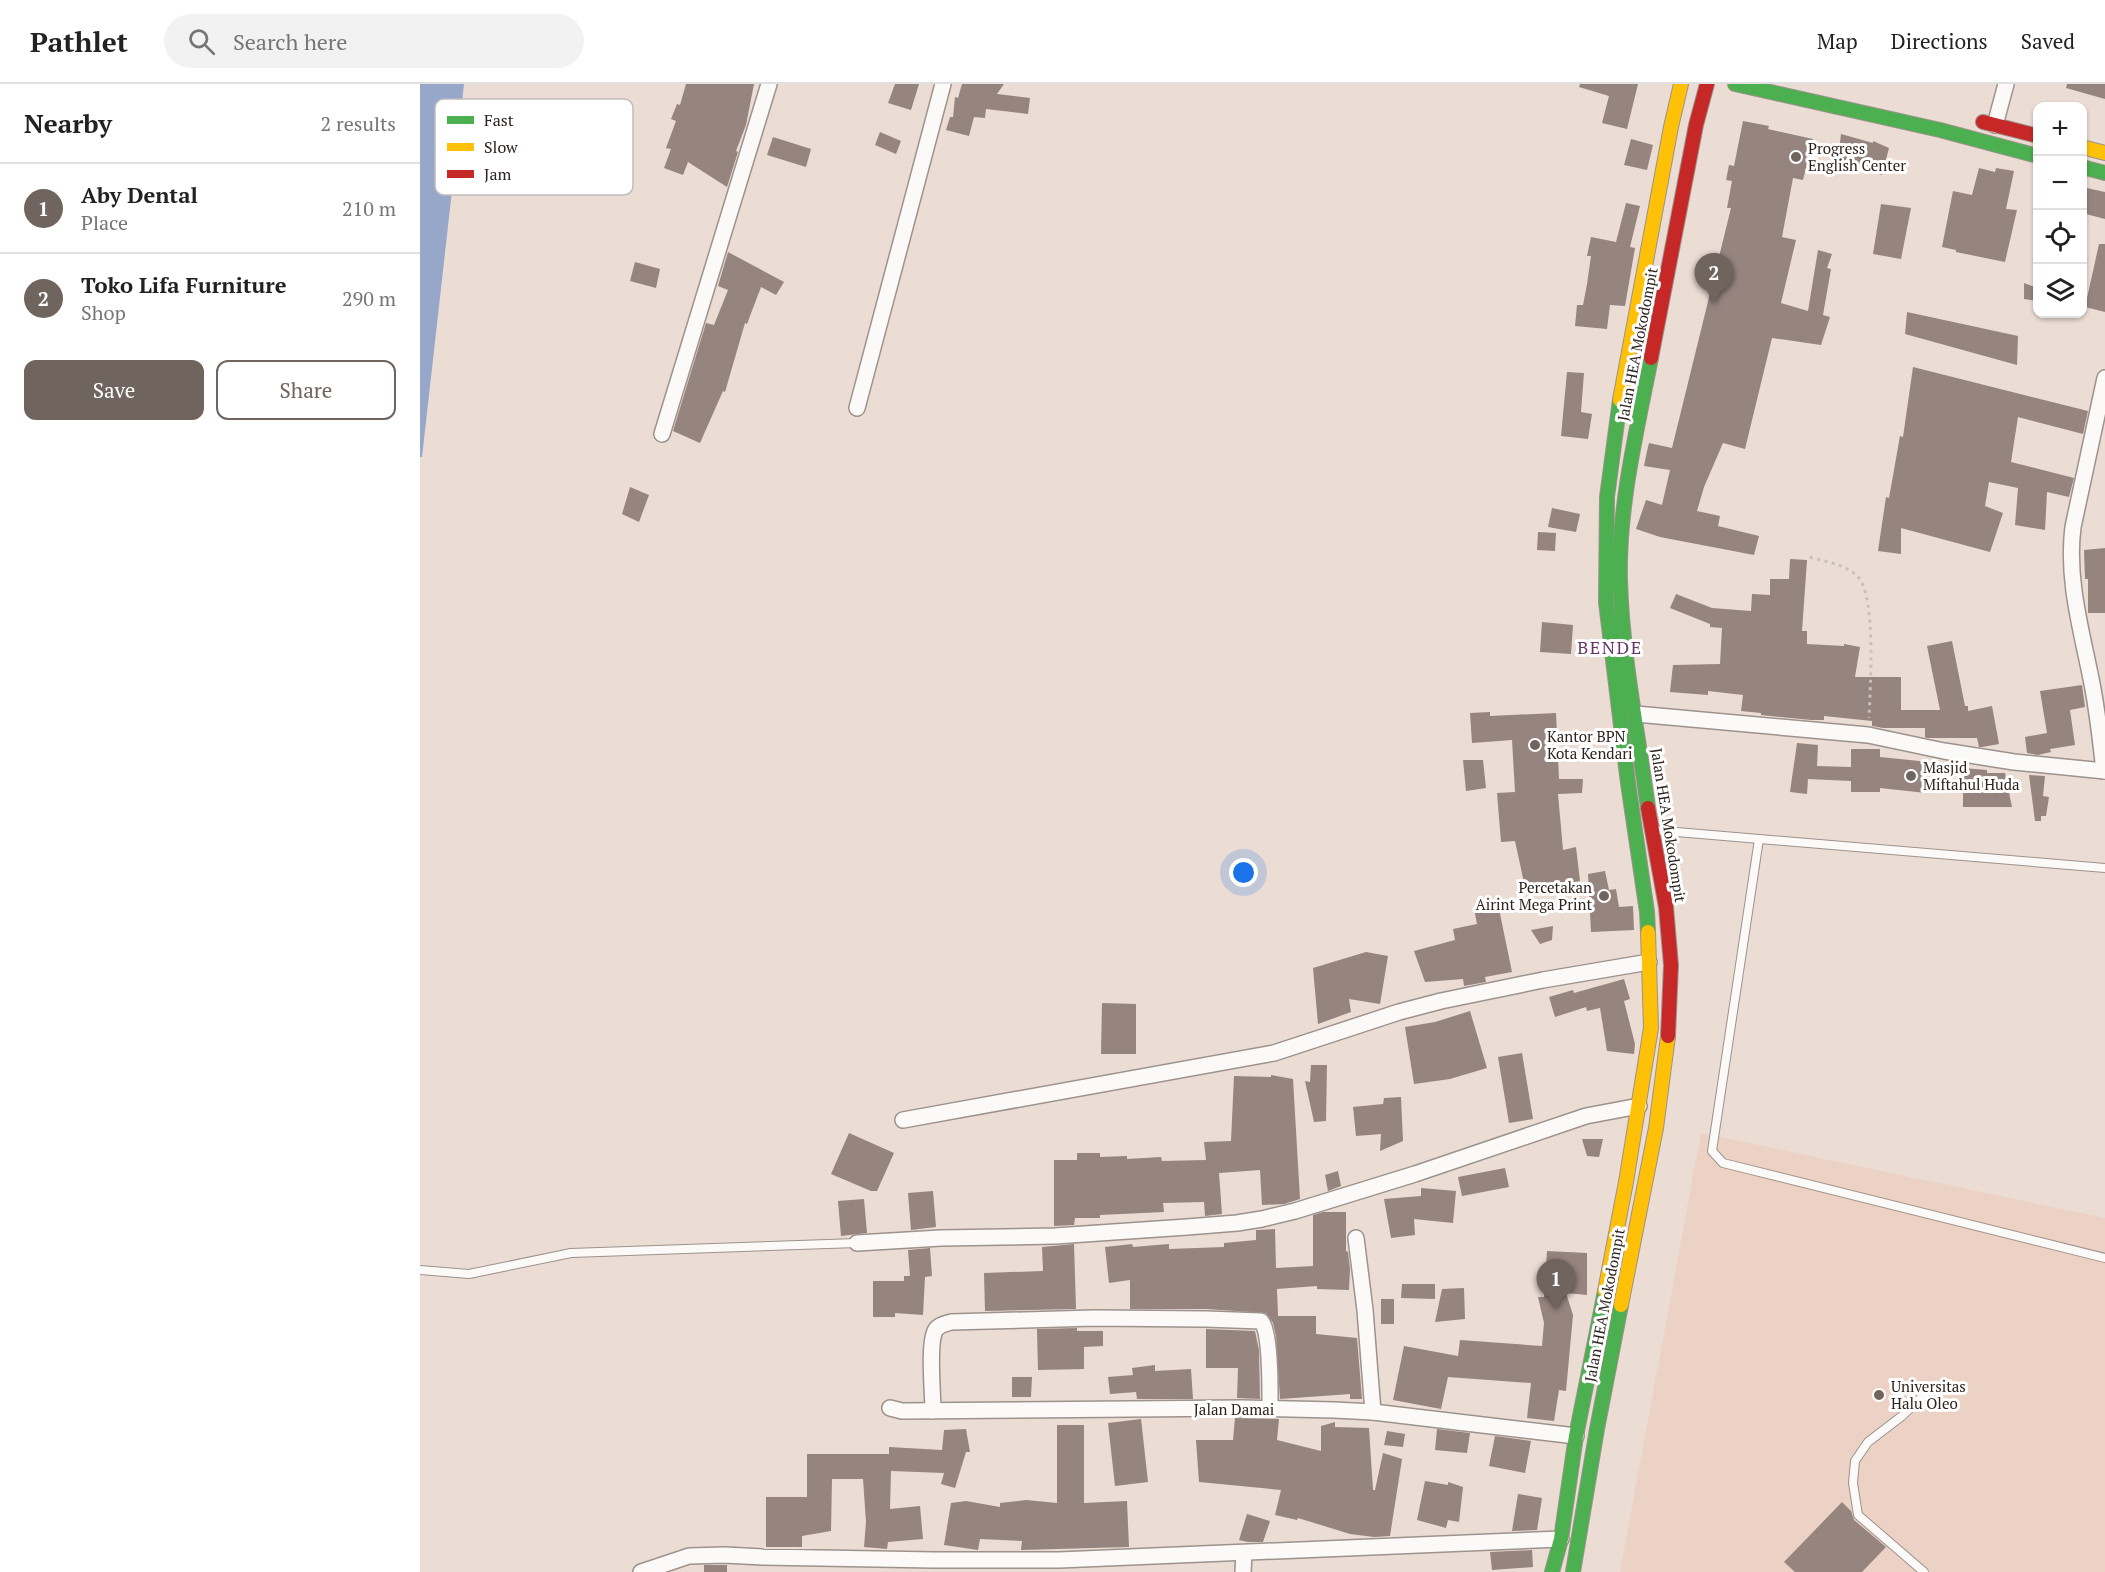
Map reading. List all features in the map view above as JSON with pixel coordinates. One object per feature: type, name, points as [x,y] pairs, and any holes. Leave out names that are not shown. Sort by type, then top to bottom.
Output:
[{"type":"main road","name":"Jalan HEA Mokodompit","points":[[1552,1572],[1561,1539],[1576,1436],[1640,1106],[1651,1028],[1647,912],[1628,783],[1606,602],[1607,497],[1618,410],[1671,126],[1681,84]]},
{"type":"main road","name":"Jalan HEA Mokodompit","points":[[1573,1572],[1597,1429],[1664,1077],[1670,1018],[1671,965],[1666,907],[1651,830],[1620,580],[1622,522],[1696,125],[1707,84]]},
{"type":"main road","points":[[1735,84],[1940,130],[2033,155]]},
{"type":"main road","points":[[1973,120],[2033,135]]},
{"type":"main road","points":[[2087,148],[2105,153]]},
{"type":"main road","points":[[2087,168],[2105,173]]},
{"type":"main road","points":[[1612,454],[1633,456]]},
{"type":"main road","points":[[1620,1208],[1641,1207]]},
{"type":"street","points":[[662,434],[769,84]]},
{"type":"street","points":[[857,408],[943,84]]},
{"type":"street","points":[[1995,125],[2006,84]]},
{"type":"street","points":[[1636,714],[1868,735],[1944,751],[2014,762],[2105,771],[2072,577],[2071,548],[2073,526],[2105,378]]},
{"type":"street","points":[[903,1120],[1274,1053],[1400,1012],[1442,1001],[1543,980],[1649,962]]},
{"type":"street","points":[[857,1243],[941,1238],[1055,1236],[1227,1224],[1262,1219],[1415,1174],[1586,1116],[1640,1106]]},
{"type":"street","points":[[1356,1238],[1365,1310],[1373,1412]]},
{"type":"street","points":[[933,1411],[933,1342],[935,1330],[942,1324],[1095,1318],[1216,1319],[1261,1322],[1264,1324],[1268,1346],[1270,1409]]},
{"type":"street","name":"Jalan Damai","points":[[890,1408],[902,1411],[1270,1409],[1373,1412],[1576,1436]]},
{"type":"street","points":[[641,1572],[689,1556],[725,1555],[934,1566],[1561,1539]]},
{"type":"street","points":[[1243,1572],[1244,1553]]},
{"type":"lane","points":[[1651,830],[2105,868]]},
{"type":"lane","points":[[1759,839],[1712,1151],[1723,1163],[2105,1258]]},
{"type":"lane","points":[[420,1270],[469,1274],[571,1253],[857,1243]]},
{"type":"lane","points":[[1924,1572],[1858,1515],[1853,1483],[1855,1461],[1868,1442],[1902,1416],[1925,1394]]},
{"type":"path","points":[[1810,557],[1848,568],[1860,578],[1869,603],[1868,735]]},
{"type":"shaded area","name":"Universitas Halu Oleo","points":[[1701,1133],[2105,1218],[2105,1572],[1620,1572]]},
{"type":"water","points":[[420,84],[464,84],[462,99],[435,99],[435,195],[452,195],[422,457],[420,457]]},
{"type":"building","points":[[686,84],[754,84],[746,125],[736,151],[738,152],[727,187],[688,162],[683,175],[664,168],[671,149],[666,148],[676,121],[671,119],[677,104],[680,105]]},
{"type":"building","points":[[895,84],[919,84],[911,110],[888,103]]},
{"type":"building","points":[[962,84],[1004,84],[997,94],[1030,98],[1028,114],[986,109],[985,118],[974,117],[969,136],[946,130],[950,117],[953,117],[955,97],[958,98]]},
{"type":"building","points":[[1580,84],[1638,84],[1627,129],[1602,123],[1609,96],[1579,87]]},
{"type":"building","points":[[2067,84],[2105,84],[2105,99],[2066,88]]},
{"type":"building","points":[[1743,121],[1813,139],[1803,180],[1793,178],[1782,237],[1796,240],[1781,303],[1808,311],[1818,250],[1832,254],[1827,268],[1831,269],[1823,315],[1830,317],[1821,345],[1772,338],[1745,449],[1723,443],[1704,487],[1697,511],[1720,516],[1718,526],[1759,536],[1754,555],[1660,537],[1636,529],[1646,500],[1662,505],[1670,470],[1644,466],[1647,451],[1649,443],[1672,448],[1731,208],[1727,208],[1732,181],[1726,180],[1729,165],[1734,166]]},
{"type":"building","points":[[880,132],[901,141],[896,154],[875,145]]},
{"type":"building","points":[[1841,134],[1873,143],[1873,141],[1889,148],[1882,175],[1838,160]]},
{"type":"building","points":[[773,137],[811,149],[806,167],[767,155]]},
{"type":"building","points":[[1631,139],[1653,145],[1647,170],[1624,165]]},
{"type":"building","points":[[1979,168],[1995,172],[1996,168],[2014,171],[2006,209],[2017,210],[2005,262],[1942,247],[1953,191],[1972,195]]},
{"type":"building","points":[[2087,188],[2105,192],[2105,219],[2087,214]]},
{"type":"building","points":[[1626,203],[1640,206],[1630,247],[1635,248],[1625,306],[1610,305],[1607,329],[1575,326],[1577,305],[1583,305],[1587,284],[1591,256],[1587,256],[1591,237],[1616,242]]},
{"type":"building","points":[[1881,204],[1911,208],[1901,259],[1873,254]]},
{"type":"building","points":[[2099,244],[2105,244],[2105,312],[2087,308]]},
{"type":"building","points":[[728,252],[784,282],[776,295],[761,287],[747,324],[745,323],[725,392],[723,391],[700,443],[673,431],[706,323],[714,325],[728,290],[718,286]]},
{"type":"building","points":[[635,262],[660,269],[656,288],[630,281]]},
{"type":"building","points":[[2024,283],[2033,286],[2033,300],[2024,299]]},
{"type":"building","points":[[1907,312],[2018,336],[2017,365],[1905,334]]},
{"type":"building","points":[[1913,367],[2088,411],[2083,434],[2018,417],[2011,462],[2074,478],[2069,497],[2047,492],[2045,530],[2015,525],[2018,488],[1989,482],[1985,506],[2003,513],[1990,552],[1901,528],[1901,554],[1878,551],[1886,497],[1889,498],[1900,436],[1903,437]]},
{"type":"building","points":[[1567,372],[1584,373],[1581,412],[1592,414],[1588,439],[1561,436]]},
{"type":"building","points":[[630,487],[649,495],[639,522],[622,514]]},
{"type":"building","points":[[1552,508],[1580,514],[1576,532],[1548,527]]},
{"type":"building","points":[[1538,532],[1556,533],[1555,551],[1537,550]]},
{"type":"building","points":[[2105,548],[2105,613],[2088,613],[2088,579],[2085,579],[2084,550]]},
{"type":"building","points":[[1790,559],[1807,560],[1802,631],[1807,631],[1807,644],[1844,646],[1844,644],[1860,647],[1855,677],[1901,677],[1901,710],[1940,710],[1927,646],[1952,641],[1965,706],[1968,706],[1968,711],[1992,706],[1999,744],[1979,747],[1977,738],[1927,738],[1925,728],[1883,728],[1872,726],[1872,721],[1824,716],[1824,720],[1811,720],[1761,715],[1761,713],[1741,711],[1743,695],[1708,691],[1708,695],[1670,692],[1673,665],[1720,664],[1722,628],[1710,627],[1710,624],[1670,608],[1676,594],[1712,608],[1751,611],[1752,594],[1770,595],[1770,579],[1789,579]]},
{"type":"building","points":[[1542,622],[1573,625],[1571,654],[1540,652]]},
{"type":"building","points":[[2082,685],[2085,707],[2070,710],[2075,745],[2050,749],[2051,752],[2038,755],[2027,753],[2025,737],[2047,733],[2040,691]]},
{"type":"building","points":[[1490,712],[1490,716],[1556,713],[1559,779],[1583,779],[1582,793],[1558,794],[1563,850],[1576,847],[1580,881],[1526,892],[1515,841],[1501,842],[1497,793],[1515,792],[1512,740],[1472,743],[1470,713]]},
{"type":"building","points":[[1797,743],[1818,745],[1817,766],[1851,767],[1851,749],[1880,749],[1880,757],[1929,762],[1926,793],[1880,788],[1880,792],[1851,792],[1851,781],[1808,779],[1807,794],[1790,792]]},
{"type":"building","points":[[1463,760],[1483,760],[1486,788],[1466,791]]},
{"type":"building","points":[[1963,768],[1987,770],[1987,773],[2005,773],[2012,807],[1963,807]]},
{"type":"building","points":[[2029,775],[2045,776],[2043,796],[2049,797],[2046,816],[2041,816],[2041,821],[2035,821]]},
{"type":"building","points":[[1605,871],[1609,890],[1616,889],[1619,907],[1633,906],[1634,930],[1591,932],[1588,874]]},
{"type":"building","points":[[1498,904],[1512,972],[1485,977],[1486,982],[1464,986],[1463,979],[1425,982],[1414,951],[1455,940],[1453,929],[1477,924],[1474,909]]},
{"type":"building","points":[[1553,926],[1552,940],[1540,944],[1531,930]]},
{"type":"building","points":[[1366,952],[1388,956],[1380,1004],[1349,999],[1351,1012],[1318,1024],[1313,968]]},
{"type":"building","points":[[1624,979],[1630,999],[1624,1001],[1635,1044],[1634,1054],[1607,1051],[1600,1008],[1587,1011],[1586,1007],[1555,1017],[1549,997],[1573,990],[1574,993]]},
{"type":"building","points":[[1102,1003],[1136,1004],[1136,1054],[1101,1054]]},
{"type":"building","points":[[1470,1011],[1487,1068],[1450,1079],[1414,1084],[1405,1027],[1435,1022]]},
{"type":"building","points":[[1522,1053],[1533,1119],[1509,1123],[1498,1057]]},
{"type":"building","points":[[1311,1065],[1327,1065],[1326,1121],[1314,1122],[1305,1081],[1310,1082]]},
{"type":"building","points":[[1271,1075],[1293,1079],[1300,1199],[1284,1204],[1262,1205],[1260,1170],[1219,1173],[1222,1214],[1205,1216],[1204,1202],[1163,1203],[1164,1212],[1075,1218],[1074,1225],[1054,1226],[1054,1160],[1077,1160],[1077,1153],[1100,1153],[1100,1157],[1127,1156],[1127,1159],[1161,1157],[1162,1161],[1206,1160],[1204,1142],[1231,1141],[1234,1076],[1271,1077]]},
{"type":"building","points":[[1401,1097],[1403,1141],[1380,1151],[1381,1134],[1356,1136],[1353,1107],[1383,1104],[1384,1098]]},
{"type":"building","points":[[849,1133],[894,1153],[877,1191],[871,1191],[831,1174]]},
{"type":"building","points":[[1582,1139],[1603,1139],[1599,1157],[1587,1156]]},
{"type":"building","points":[[1505,1168],[1509,1187],[1462,1196],[1458,1177]]},
{"type":"building","points":[[1338,1171],[1341,1186],[1328,1191],[1325,1175]]},
{"type":"building","points":[[1421,1188],[1456,1191],[1453,1223],[1414,1219],[1415,1235],[1391,1238],[1384,1199],[1421,1196]]},
{"type":"building","points":[[933,1191],[936,1227],[911,1230],[908,1193]]},
{"type":"building","points":[[864,1199],[867,1233],[841,1236],[838,1201]]},
{"type":"building","points":[[1323,1212],[1346,1212],[1346,1251],[1350,1269],[1349,1290],[1317,1289],[1317,1286],[1277,1289],[1278,1316],[1316,1316],[1316,1334],[1357,1338],[1362,1399],[1350,1399],[1350,1394],[1280,1399],[1276,1336],[1273,1323],[1266,1313],[1206,1309],[1130,1309],[1130,1280],[1109,1283],[1105,1247],[1169,1244],[1169,1249],[1224,1247],[1224,1243],[1256,1240],[1256,1230],[1275,1229],[1276,1268],[1313,1266],[1313,1215]]},
{"type":"building","points":[[1074,1244],[1076,1309],[985,1311],[984,1273],[1043,1271],[1042,1247]]},
{"type":"building","points":[[930,1248],[932,1276],[925,1277],[923,1315],[895,1313],[895,1317],[873,1317],[873,1281],[904,1281],[904,1276],[910,1276],[908,1250]]},
{"type":"building","points":[[1547,1251],[1587,1253],[1587,1295],[1566,1293],[1573,1315],[1566,1391],[1559,1390],[1554,1421],[1527,1418],[1531,1383],[1448,1377],[1441,1409],[1393,1400],[1404,1346],[1458,1356],[1460,1340],[1542,1346],[1544,1323],[1538,1297],[1544,1297]]},
{"type":"building","points":[[1402,1284],[1435,1284],[1435,1299],[1401,1298]]},
{"type":"building","points":[[1464,1288],[1465,1319],[1435,1322],[1442,1289]]},
{"type":"building","points":[[1381,1299],[1394,1299],[1394,1324],[1381,1324]]},
{"type":"building","points":[[1077,1328],[1077,1331],[1103,1331],[1103,1346],[1084,1347],[1084,1369],[1038,1370],[1037,1329]]},
{"type":"building","points":[[1206,1329],[1255,1331],[1259,1350],[1260,1399],[1237,1398],[1238,1368],[1206,1368]]},
{"type":"building","points":[[1155,1365],[1155,1371],[1191,1369],[1193,1399],[1137,1399],[1136,1392],[1110,1394],[1108,1377],[1133,1375],[1132,1368]]},
{"type":"building","points":[[1012,1377],[1032,1377],[1031,1397],[1012,1397]]},
{"type":"building","points":[[1235,1418],[1279,1419],[1277,1440],[1321,1451],[1321,1426],[1335,1422],[1335,1427],[1369,1428],[1373,1490],[1375,1490],[1383,1453],[1402,1459],[1390,1536],[1350,1534],[1298,1518],[1297,1520],[1275,1515],[1281,1490],[1199,1482],[1196,1440],[1233,1440]]},
{"type":"building","points":[[1141,1419],[1148,1482],[1115,1486],[1108,1423]]},
{"type":"building","points":[[1057,1425],[1084,1425],[1084,1503],[1127,1501],[1129,1547],[1021,1550],[1022,1541],[980,1539],[978,1550],[944,1545],[951,1503],[966,1501],[1000,1507],[1000,1503],[1026,1500],[1057,1503]]},
{"type":"building","points":[[966,1429],[970,1452],[966,1452],[955,1488],[941,1484],[944,1473],[891,1471],[890,1509],[920,1506],[923,1539],[888,1542],[887,1549],[864,1547],[866,1522],[863,1479],[832,1479],[831,1531],[802,1536],[802,1547],[766,1547],[766,1497],[807,1497],[807,1454],[889,1454],[889,1447],[942,1450],[944,1430]]},
{"type":"building","points":[[1437,1429],[1470,1433],[1467,1453],[1435,1450]]},
{"type":"building","points":[[1387,1431],[1405,1434],[1403,1447],[1384,1445]]},
{"type":"building","points":[[1495,1436],[1531,1441],[1525,1473],[1489,1466]]},
{"type":"building","points":[[1425,1481],[1448,1485],[1448,1482],[1463,1487],[1459,1522],[1448,1520],[1446,1528],[1417,1520]]},
{"type":"building","points":[[1518,1494],[1542,1498],[1537,1530],[1512,1531]]},
{"type":"building","points":[[1842,1502],[1851,1511],[1854,1520],[1886,1547],[1862,1572],[1795,1572],[1784,1562]]},
{"type":"building","points":[[1247,1514],[1270,1521],[1263,1542],[1239,1540]]},
{"type":"building","points":[[1532,1550],[1533,1567],[1492,1570],[1490,1552]]},
{"type":"building","points":[[704,1565],[727,1565],[727,1572],[704,1572]]},
{"type":"traffic: fast","points":[[1735,84],[1940,130],[2033,155]]},
{"type":"traffic: fast","points":[[2087,168],[2105,173]]},
{"type":"traffic: fast","points":[[1648,808],[1627,665],[1621,608],[1620,553],[1625,497],[1651,358]]},
{"type":"traffic: fast","points":[[1620,400],[1607,497],[1606,602],[1648,932]]},
{"type":"traffic: fast","points":[[1552,1572],[1561,1539],[1576,1436],[1605,1291]]},
{"type":"traffic: fast","points":[[1573,1572],[1621,1305]]},
{"type":"traffic: slow","points":[[1620,400],[1681,84]]},
{"type":"traffic: slow","points":[[2087,148],[2105,153]]},
{"type":"traffic: slow","points":[[1605,1291],[1626,1182],[1651,1028],[1648,932]]},
{"type":"traffic: slow","points":[[1621,1305],[1656,1128],[1668,1036]]},
{"type":"traffic: jam","points":[[1651,358],[1696,125],[1707,84]]},
{"type":"traffic: jam","points":[[1983,122],[2033,135]]},
{"type":"traffic: jam","points":[[1648,808],[1666,907],[1671,965],[1668,1036]]},
{"type":"place","name":"Progress English Center","points":[[1796,157]]},
{"type":"place","name":"Toko Lifa Furniture","points":[[1714,303]]},
{"type":"place","name":"Kantor BPN Kota Kendari","points":[[1535,745]]},
{"type":"place","name":"Masjid Miftahul Huda","points":[[1911,776]]},
{"type":"place","name":"Percetakan Airint Mega Print","points":[[1604,896]]},
{"type":"place","name":"Aby Dental","points":[[1556,1309]]},
{"type":"place","name":"Universitas Halu Oleo","points":[[1879,1395]]},
{"type":"district","name":"BENDE","points":[[1610,647]]}]
